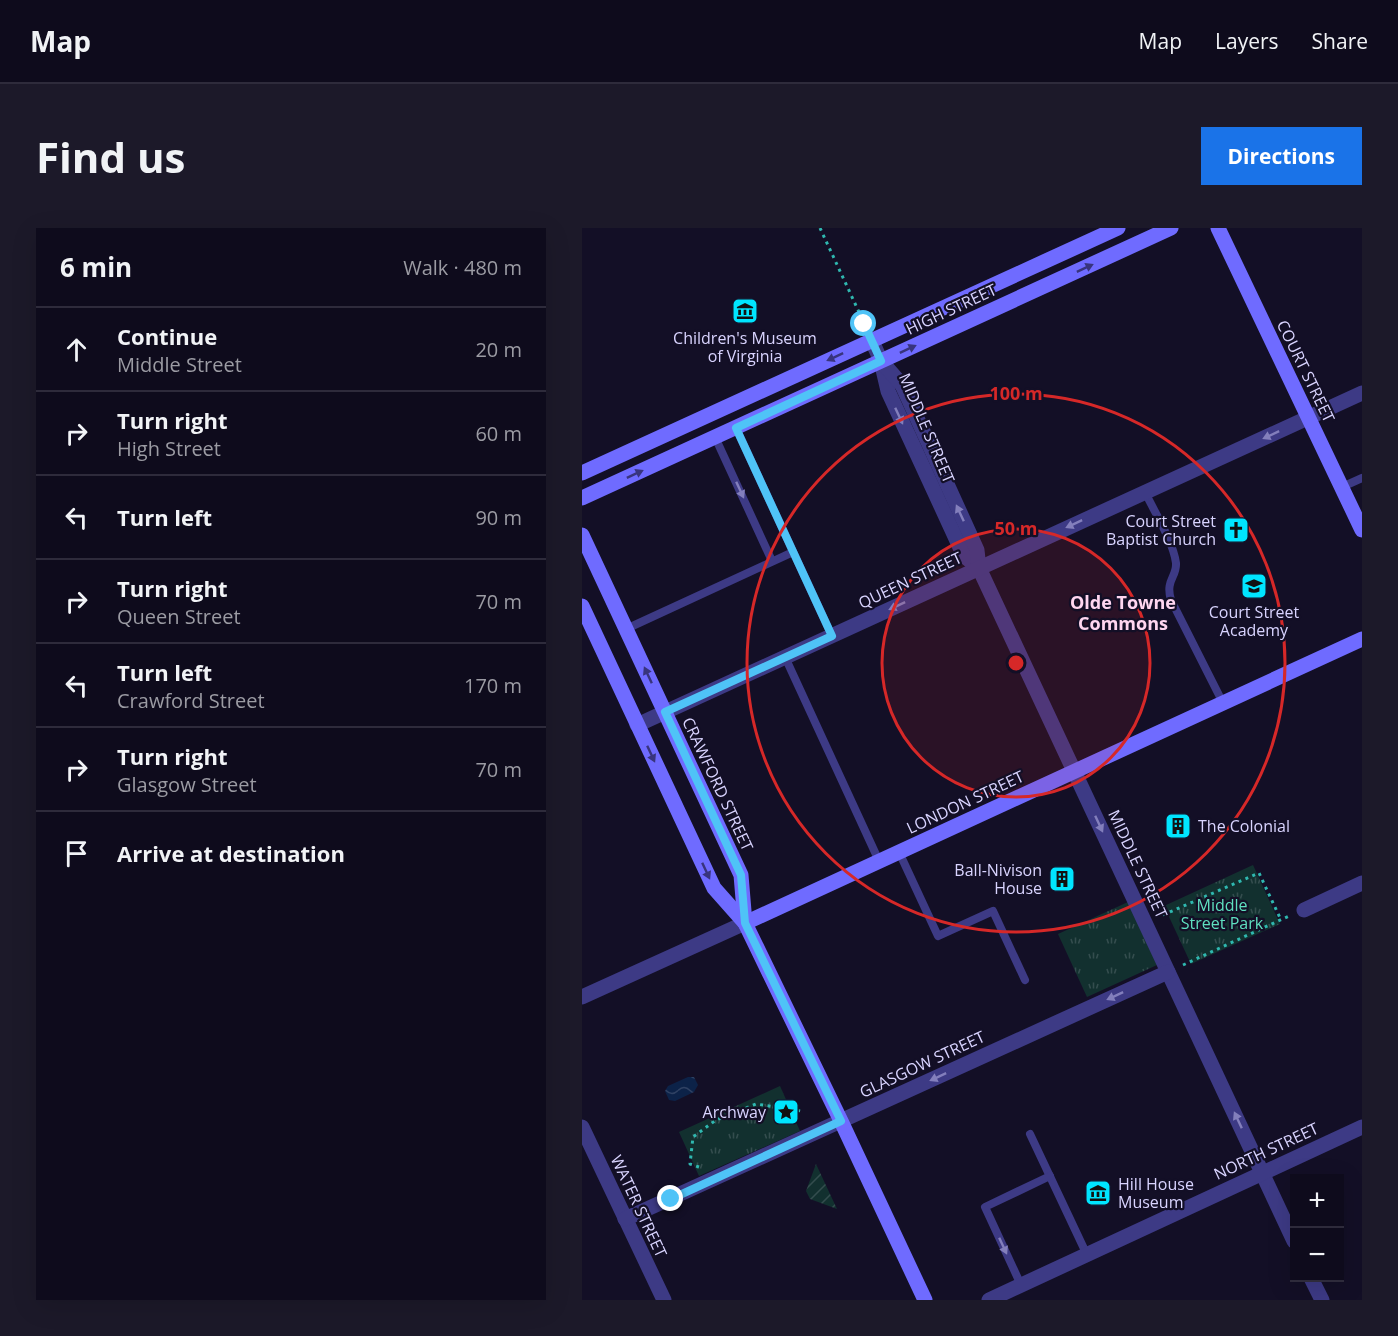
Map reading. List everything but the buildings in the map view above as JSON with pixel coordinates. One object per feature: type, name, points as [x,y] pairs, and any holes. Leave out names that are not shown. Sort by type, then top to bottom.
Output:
[{"type":"main road","name":"HIGH STREET","points":[[582,474],[1118,228]]},
{"type":"main road","name":"HIGH STREET","points":[[582,498],[1172,228]]},
{"type":"main road","name":"COURT STREET","points":[[1218,228],[1362,530]]},
{"type":"main road","name":"CRAWFORD STREET","points":[[582,535],[741,875],[745,923]]},
{"type":"main road","name":"CRAWFORD STREET","points":[[582,606],[714,888],[745,923],[925,1300]]},
{"type":"main road","name":"LONDON STREET","points":[[745,923],[1362,639]]},
{"type":"street","name":"MIDDLE STREET","points":[[872,340],[881,361],[902,385],[977,550],[980,568],[1290,1232]]},
{"type":"street","name":"QUEEN STREET","points":[[637,725],[1362,393]]},
{"type":"street","points":[[1304,910],[1362,883]]},
{"type":"street","name":"LONDON STREET","points":[[582,997],[745,923]]},
{"type":"street","name":"GLASGOW STREET","points":[[625,1220],[1168,972]]},
{"type":"street","name":"NORTH STREET","points":[[989,1300],[1362,1126]]},
{"type":"street","name":"WATER STREET","points":[[582,1127],[664,1300]]},
{"type":"street","points":[[1313,1282],[1322,1300]]},
{"type":"lane","points":[[736,428],[832,636]]},
{"type":"lane","points":[[715,437],[772,561]]},
{"type":"lane","points":[[1341,488],[1362,478]]},
{"type":"lane","points":[[1145,492],[1174,552],[1176,567],[1168,589],[1171,600],[1222,703]]},
{"type":"lane","points":[[626,628],[793,552]]},
{"type":"lane","points":[[784,657],[879,861]]},
{"type":"lane","points":[[899,852],[938,936],[993,911],[1025,980]]},
{"type":"lane","points":[[1030,1134],[1087,1255]]},
{"type":"lane","points":[[1021,1285],[985,1207],[1050,1176]]},
{"type":"path","points":[[820,228],[872,340]]},
{"type":"path","points":[[1163,915],[1259,873],[1281,920]]},
{"type":"path","points":[[1168,972],[1304,910]]},
{"type":"path","points":[[701,1167],[690,1164],[693,1137],[716,1120],[756,1104],[801,1111]]},
{"type":"green space","name":"Middle Street Park","points":[[1253,865],[1280,924],[1191,964],[1164,906]]},
{"type":"green space","name":"Middle Street Park","points":[[1128,902],[1157,965],[1087,997],[1058,934]]},
{"type":"green space","points":[[780,1086],[800,1131],[699,1176],[679,1132]]},
{"type":"green space","points":[[816,1164],[837,1209],[810,1199],[806,1191]]},
{"type":"water","points":[[688,1077],[694,1077],[698,1085],[694,1092],[675,1101],[669,1100],[665,1091],[668,1086]]},
{"type":"place","name":"Children's Museum of Virginia","points":[[745,311]]},
{"type":"place","name":"Court Street Baptist Church","points":[[1236,530]]},
{"type":"place","name":"Court Street Academy","points":[[1254,586]]},
{"type":"place","name":"The Colonial","points":[[1178,826]]},
{"type":"place","name":"Ball-Nivison House","points":[[1062,879]]},
{"type":"place","name":"Archway","points":[[786,1112]]},
{"type":"place","name":"Hill House Museum","points":[[1098,1193]]},
{"type":"district","name":"Olde Towne Commons","points":[[1123,612]]},
{"type":"route","points":[[671,1199],[841,1121],[745,923],[741,875],[665,712],[832,636],[736,428],[881,361],[864,324]]}]
